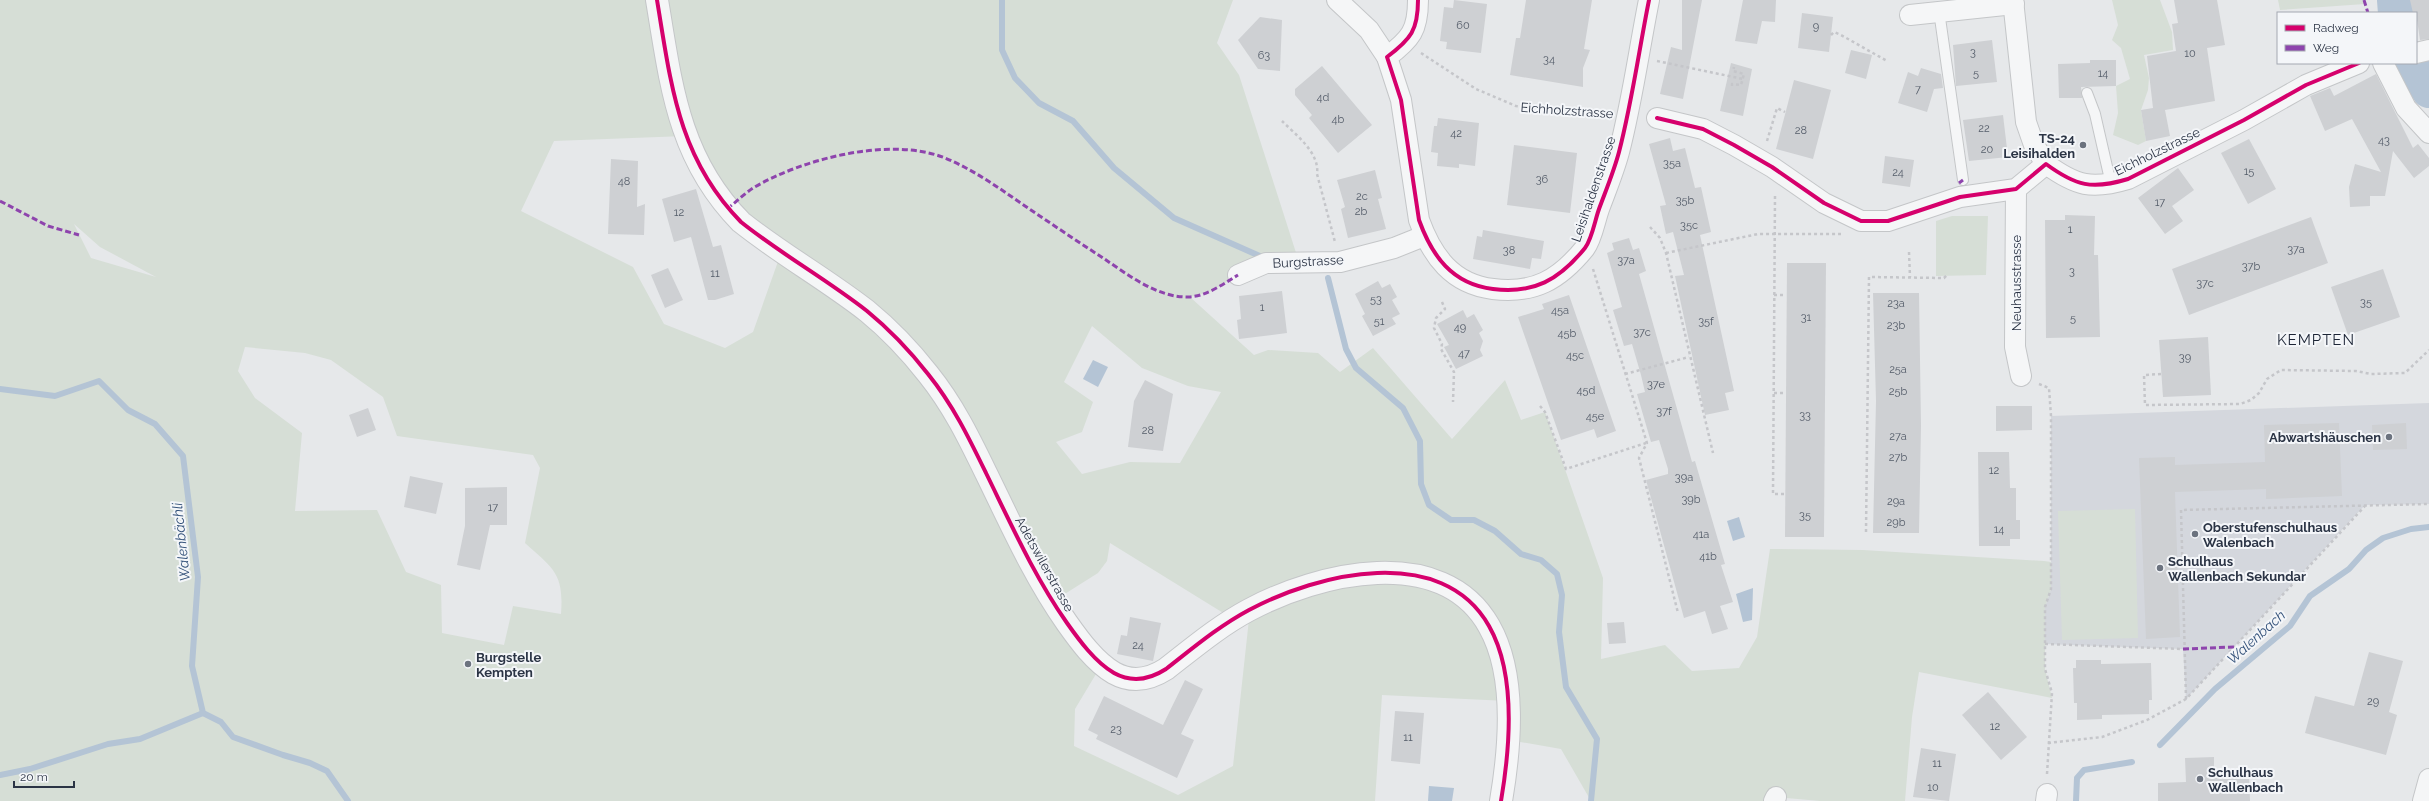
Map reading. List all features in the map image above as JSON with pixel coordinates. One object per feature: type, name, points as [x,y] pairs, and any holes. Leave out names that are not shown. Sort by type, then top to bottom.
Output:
[{"type":"street","name":"Adetswilerstrasse","points":[[657,0],[671,82],[685,136],[701,170],[727,209],[740,222],[866,311],[895,336],[929,374],[958,416],[1021,546],[1052,602],[1077,638],[1102,664],[1113,672],[1127,679],[1142,679],[1155,676],[1211,633],[1238,616],[1299,588],[1345,576],[1366,574],[1406,573],[1424,577],[1442,584],[1467,600],[1481,613],[1496,641],[1505,678],[1509,740],[1501,801]]},
{"type":"street","points":[[1337,0],[1369,30],[1387,57],[1406,43],[1416,24],[1418,0]]},
{"type":"street","name":"Leisihaldenstrasse","points":[[1387,57],[1401,100],[1419,220],[1424,236],[1441,262],[1459,278],[1483,288],[1513,292],[1536,288],[1563,271],[1586,247],[1619,152],[1649,0]]},
{"type":"street","points":[[1657,118],[1703,129],[1761,160],[1824,203],[1861,221],[1888,221],[1965,196],[2016,189],[2046,164],[2034,145],[2026,122],[2013,2],[1910,15]]},
{"type":"street","name":"Eichholzstrasse","points":[[2046,164],[2067,179],[2081,184],[2111,184],[2128,179],[2244,120],[2306,85],[2357,64]]},
{"type":"street","points":[[2384,64],[2406,108],[2429,133]]},
{"type":"street","name":"Neuhausstrasse","points":[[2016,189],[2015,347],[2021,376]]},
{"type":"street","name":"Burgstrasse","points":[[1238,275],[1266,263],[1340,262],[1394,248],[1424,236]]},
{"type":"street","points":[[2423,801],[2429,779]]},
{"type":"lane","points":[[1939,12],[1963,180]]},
{"type":"lane","points":[[2087,93],[2095,114],[2111,184]]},
{"type":"path","points":[[1831,35],[1834,32],[1841,35],[1887,61]]},
{"type":"path","points":[[1658,61],[1742,79]]},
{"type":"path","points":[[1732,86],[1732,84],[1741,85],[1744,74],[1733,71],[1734,67]]},
{"type":"path","points":[[1761,160],[1776,108],[1785,112]]},
{"type":"path","points":[[1282,121],[1311,152],[1318,165],[1317,174],[1336,246]]},
{"type":"path","points":[[1775,196],[1773,494],[1786,494]]},
{"type":"path","points":[[1650,227],[1660,238],[1666,253],[1689,357],[1713,453]]},
{"type":"path","points":[[1666,253],[1758,234],[1844,234]]},
{"type":"path","points":[[1586,247],[1647,443],[1639,458],[1678,613]]},
{"type":"path","points":[[1909,252],[1910,277]]},
{"type":"path","points":[[1866,532],[1869,277],[1944,278],[1947,275]]},
{"type":"path","points":[[1774,295],[1786,295]]},
{"type":"path","points":[[1442,302],[1445,309],[1436,318],[1434,328],[1442,344],[1441,349],[1454,372],[1453,402]]},
{"type":"path","points":[[2161,374],[2144,375],[2145,405],[2240,404],[2251,400],[2259,393],[2267,379],[2280,370],[2356,371],[2371,374],[2405,373],[2429,350]]},
{"type":"path","points":[[1625,374],[1689,357]]},
{"type":"path","points":[[2021,376],[2049,388],[2050,395],[2051,589],[2045,607],[2045,669],[2052,693],[2046,798]]},
{"type":"path","points":[[1774,393],[1786,393]]},
{"type":"path","points":[[1540,406],[1545,412],[1566,469],[1647,443]]},
{"type":"path","points":[[2186,699],[2183,649],[2181,510],[2429,504]]},
{"type":"path","points":[[2048,743],[2102,737],[2147,720],[2186,699],[2365,505]]},
{"type":"path","points":[[2045,644],[2183,649]]},
{"type":"shaded area","points":[[0,0],[1233,0],[1217,43],[1239,75],[1299,262],[1238,275],[1212,291],[1190,297],[1254,355],[1268,350],[1318,353],[1340,372],[1373,348],[1452,439],[1505,380],[1521,420],[1545,412],[1603,578],[1601,659],[1665,645],[1692,671],[1739,668],[1757,637],[1770,549],[1863,550],[2051,562],[2051,589],[2045,607],[2045,669],[2052,698],[1919,672],[1912,717],[1905,801],[1820,801],[1776,797],[1774,801],[1591,801],[1561,749],[1509,740],[1507,701],[1382,695],[1375,801],[0,801]],"holes":[[[685,136],[741,222],[781,253],[753,332],[725,348],[664,324],[633,267],[521,211],[554,141]],[[74,224],[100,247],[156,277],[91,258]],[[1092,326],[1142,368],[1188,386],[1221,392],[1180,463],[1130,462],[1082,474],[1056,442],[1082,432],[1093,402],[1064,382]],[[245,347],[305,353],[331,360],[383,397],[397,436],[533,455],[540,468],[525,543],[543,559],[555,573],[561,590],[561,614],[513,606],[504,645],[442,633],[441,585],[406,572],[377,510],[295,511],[302,433],[255,398],[238,371]],[[1110,543],[1233,619],[1250,610],[1233,766],[1178,795],[1074,746],[1075,709],[1102,664],[1052,602],[1098,573],[1107,561]]]},
{"type":"shaded area","points":[[2112,0],[2160,0],[2172,32],[2173,50],[2144,55],[2149,78],[2148,90],[2141,110],[2146,141],[2138,145],[2113,135],[2118,113],[2116,86],[2130,79],[2121,48],[2112,40],[2118,25]]},
{"type":"shaded area","points":[[2278,0],[2364,0],[2365,4],[2280,10]]},
{"type":"shaded area","points":[[1952,216],[1988,216],[1986,275],[1936,276],[1936,221]]},
{"type":"shaded area","name":"Oberstufenschulhaus Walenbach","points":[[2429,403],[2429,504],[2365,505],[2186,699],[2183,649],[2045,644],[2045,607],[2051,589],[2051,416]]},
{"type":"shaded area","points":[[2135,509],[2138,638],[2062,640],[2058,511]]},
{"type":"water","points":[[1093,360],[1108,367],[1098,387],[1083,379]]},
{"type":"water","points":[[1739,517],[1745,537],[1733,541],[1727,521]]},
{"type":"water","points":[[1753,588],[1752,620],[1743,622],[1736,594]]},
{"type":"water","points":[[1429,786],[1454,788],[1452,801],[1428,801]]},
{"type":"building","points":[[1454,0],[1487,4],[1481,53],[1446,49],[1447,42],[1440,41],[1444,7],[1453,8]]},
{"type":"building","points":[[1526,0],[1592,0],[1584,49],[1590,50],[1583,68],[1583,87],[1510,75],[1516,38],[1520,38]]},
{"type":"building","points":[[1682,0],[1702,0],[1683,99],[1660,94],[1671,47],[1682,50]]},
{"type":"building","points":[[1743,0],[1776,0],[1775,22],[1762,21],[1757,44],[1735,41]]},
{"type":"building","points":[[2174,0],[2217,0],[2225,45],[2207,48],[2215,101],[2165,110],[2170,136],[2146,141],[2141,110],[2153,108],[2147,56],[2176,51],[2172,24],[2178,23]]},
{"type":"building","points":[[2410,0],[2429,0],[2429,39],[2420,40],[2417,12],[2413,12]]},
{"type":"building","points":[[1802,13],[1833,17],[1829,52],[1798,48]]},
{"type":"building","points":[[1260,17],[1282,20],[1280,71],[1258,69],[1238,40]]},
{"type":"building","points":[[1992,40],[1997,82],[1956,86],[1953,45]]},
{"type":"building","points":[[1851,50],[1872,55],[1866,79],[1845,73]]},
{"type":"building","points":[[2090,60],[2116,60],[2116,86],[2081,87],[2082,98],[2059,98],[2058,64],[2090,63]]},
{"type":"building","points":[[1731,63],[1752,69],[1743,116],[1720,111]]},
{"type":"building","points":[[1322,66],[1372,125],[1338,153],[1309,118],[1312,115],[1295,95],[1295,89]]},
{"type":"building","points":[[1921,68],[1941,74],[1943,88],[1934,89],[1927,112],[1898,103],[1908,72],[1918,76]]},
{"type":"building","points":[[2376,74],[2413,148],[2418,144],[2429,158],[2429,166],[2414,178],[2393,151],[2385,196],[2370,196],[2370,206],[2350,207],[2349,187],[2355,164],[2381,172],[2352,119],[2325,131],[2310,96],[2330,88],[2334,96]]},
{"type":"building","points":[[1794,80],[1831,90],[1813,159],[1776,149]]},
{"type":"building","points":[[2003,115],[2008,157],[1969,161],[1963,120]]},
{"type":"building","points":[[1438,118],[1479,123],[1475,166],[1459,164],[1459,168],[1437,166],[1438,153],[1431,152],[1434,126],[1437,126]]},
{"type":"building","points":[[1670,138],[1673,151],[1685,148],[1695,188],[1701,187],[1711,232],[1700,235],[1734,391],[1725,393],[1729,410],[1705,415],[1675,276],[1684,275],[1673,232],[1666,234],[1660,206],[1666,205],[1649,144]]},
{"type":"building","points":[[2249,139],[2276,189],[2248,204],[2221,153]]},
{"type":"building","points":[[1514,145],[1577,153],[1570,213],[1507,205]]},
{"type":"building","points":[[1885,156],[1914,160],[1910,187],[1882,183]]},
{"type":"building","points":[[611,159],[638,161],[637,207],[645,204],[644,235],[608,234]]},
{"type":"building","points":[[2178,168],[2194,190],[2172,206],[2183,221],[2165,234],[2138,198]]},
{"type":"building","points":[[1375,170],[1382,198],[1378,199],[1386,229],[1348,238],[1341,209],[1345,207],[1337,180]]},
{"type":"building","points":[[696,189],[713,247],[721,245],[734,294],[715,300],[708,300],[691,237],[674,242],[662,199]]},
{"type":"building","points":[[2065,215],[2095,216],[2094,255],[2098,255],[2100,337],[2046,338],[2045,220],[2065,220]]},
{"type":"building","points":[[2311,217],[2328,263],[2189,315],[2172,269]]},
{"type":"building","points":[[1483,230],[1544,241],[1541,259],[1532,258],[1530,269],[1473,259],[1477,236],[1482,237]]},
{"type":"building","points":[[1629,238],[1633,250],[1639,248],[1646,271],[1639,274],[1692,462],[1695,461],[1725,564],[1721,565],[1733,602],[1720,606],[1728,629],[1712,634],[1705,611],[1684,618],[1646,480],[1668,474],[1668,469],[1659,440],[1651,442],[1637,394],[1645,392],[1641,375],[1632,344],[1624,346],[1613,310],[1622,307],[1607,253],[1614,250],[1612,243]]},
{"type":"building","points":[[1787,263],[1826,263],[1824,537],[1785,537]]},
{"type":"building","points":[[668,268],[683,300],[665,308],[651,275]]},
{"type":"building","points":[[2383,269],[2400,317],[2348,335],[2331,287]]},
{"type":"building","points":[[1378,281],[1382,288],[1390,284],[1397,297],[1392,300],[1400,314],[1392,318],[1396,324],[1373,336],[1362,316],[1365,314],[1355,294]]},
{"type":"building","points":[[1282,291],[1287,333],[1239,339],[1237,320],[1241,319],[1239,296]]},
{"type":"building","points":[[1873,293],[1919,293],[1921,426],[1919,533],[1873,533],[1876,401]]},
{"type":"building","points":[[1569,295],[1616,431],[1597,438],[1594,429],[1561,440],[1518,317],[1544,309],[1542,304]]},
{"type":"building","points":[[1463,310],[1467,318],[1474,314],[1483,330],[1479,333],[1483,341],[1480,350],[1483,356],[1456,369],[1444,347],[1449,345],[1437,324]]},
{"type":"building","points":[[2208,337],[2211,395],[2163,397],[2159,340]]},
{"type":"building","points":[[1145,380],[1173,394],[1163,451],[1128,447],[1134,401]]},
{"type":"building","points":[[1996,406],[2032,406],[2032,430],[1996,431]]},
{"type":"building","points":[[368,408],[376,430],[357,437],[349,415]]},
{"type":"building","name":"Schulhaus Wallenbach Sekundar","points":[[2339,423],[2342,496],[2266,499],[2266,489],[2175,492],[2180,637],[2146,639],[2139,458],[2175,457],[2175,465],[2265,462],[2264,425]]},
{"type":"building","name":"Abwartshäuschen","points":[[2406,423],[2407,449],[2373,450],[2372,425]]},
{"type":"building","points":[[1978,452],[2009,452],[2010,488],[2016,488],[2016,520],[2020,520],[2020,539],[2010,539],[2010,546],[1979,546]]},
{"type":"building","points":[[410,476],[443,483],[436,514],[404,507]]},
{"type":"building","points":[[507,487],[507,525],[490,525],[480,570],[457,565],[465,526],[465,488]]},
{"type":"building","points":[[1130,617],[1161,623],[1153,661],[1117,654],[1121,635],[1127,636]]},
{"type":"building","points":[[1624,622],[1626,643],[1609,644],[1607,623]]},
{"type":"building","points":[[2369,652],[2403,661],[2389,712],[2397,715],[2386,755],[2305,733],[2315,696],[2354,706]]},
{"type":"building","points":[[2076,660],[2101,660],[2101,664],[2151,663],[2152,700],[2149,700],[2149,714],[2102,715],[2102,719],[2077,720],[2077,703],[2074,703],[2073,668],[2076,668]]},
{"type":"building","points":[[1185,680],[1203,689],[1181,734],[1194,740],[1177,778],[1096,739],[1098,735],[1088,730],[1104,696],[1163,725]]},
{"type":"building","points":[[1988,692],[2027,737],[2001,760],[1962,715]]},
{"type":"building","points":[[1395,711],[1424,713],[1420,764],[1391,761]]},
{"type":"building","points":[[1921,748],[1956,754],[1949,801],[1913,797]]},
{"type":"building","name":"Schulhaus Wallenbach","points":[[2214,757],[2214,776],[2249,775],[2250,801],[2158,801],[2158,783],[2186,782],[2185,758]]},
{"type":"waterway","points":[[1002,0],[1002,50],[1015,78],[1039,103],[1073,121],[1114,168],[1174,218],[1262,257]]},
{"type":"waterway","points":[[2395,0],[2396,12]]},
{"type":"waterway","points":[[2414,64],[2429,90]]},
{"type":"waterway","points":[[1328,278],[1346,349],[1356,368],[1403,408],[1420,441],[1421,484],[1429,505],[1451,520],[1474,520],[1495,531],[1521,554],[1541,560],[1557,574],[1562,595],[1559,632],[1566,687],[1597,739],[1591,801]]},
{"type":"waterway","name":"Walenbächli","points":[[0,389],[55,396],[99,381],[128,410],[155,424],[183,456],[198,577],[192,666],[203,713],[221,722],[233,737],[310,763],[327,771],[348,801]]},
{"type":"waterway","name":"Walenbach","points":[[2160,745],[2215,689],[2290,626],[2310,596],[2349,569],[2366,550],[2383,538],[2411,529],[2429,527]]},
{"type":"waterway","points":[[0,775],[30,769],[108,744],[140,739],[203,713]]},
{"type":"waterway","name":"Walenbächli","points":[[2076,801],[2077,778],[2084,770],[2132,762]]},
{"type":"marked path","points":[[2364,0],[2368,12]]},
{"type":"marked path","points":[[727,209],[753,188],[773,177],[821,160],[873,150],[899,149],[923,152],[945,158],[976,174],[1122,271],[1143,284],[1165,294],[1189,297],[1196,296],[1215,289],[1238,275]]},
{"type":"marked path","points":[[1959,183],[1963,180]]},
{"type":"marked path","points":[[0,201],[48,226],[79,235]]},
{"type":"marked path","points":[[2183,649],[2234,647]]},
{"type":"cycle path","points":[[657,0],[667,61],[681,118],[690,146],[703,172],[720,198],[741,222],[756,234],[836,288],[867,311],[891,333],[921,365],[937,386],[960,422],[1044,587],[1067,623],[1100,663],[1114,673],[1127,678],[1140,679],[1153,676],[1166,669],[1217,630],[1249,610],[1277,597],[1309,585],[1343,577],[1377,573],[1411,575],[1441,583],[1468,600],[1489,626],[1498,645],[1504,667],[1509,712],[1507,758],[1501,801]]},
{"type":"cycle path","points":[[1418,0],[1417,19],[1412,33],[1402,45],[1387,57],[1401,100],[1419,220],[1424,233],[1437,256],[1455,274],[1466,281],[1479,286],[1508,290],[1533,287],[1545,282],[1565,269],[1587,244],[1612,173],[1624,133],[1649,0]]},
{"type":"cycle path","points":[[1657,118],[1703,129],[1772,167],[1824,203],[1861,221],[1888,221],[1960,197],[2016,189],[2046,164],[2066,177],[2085,184],[2104,184],[2128,179],[2244,120],[2306,85],[2357,64]]},
{"type":"place","name":"TS-24 Leisihalden","points":[[2083,145]]},
{"type":"place","name":"Abwartshäuschen","points":[[2389,437]]},
{"type":"place","name":"Oberstufenschulhaus Walenbach","points":[[2195,534]]},
{"type":"place","name":"Schulhaus Wallenbach Sekundar","points":[[2160,568]]},
{"type":"place","name":"Burgstelle Kempten","points":[[468,664]]},
{"type":"place","name":"Schulhaus Wallenbach","points":[[2200,779]]},
{"type":"district","name":"KEMPTEN","points":[[2316,340]]}]
